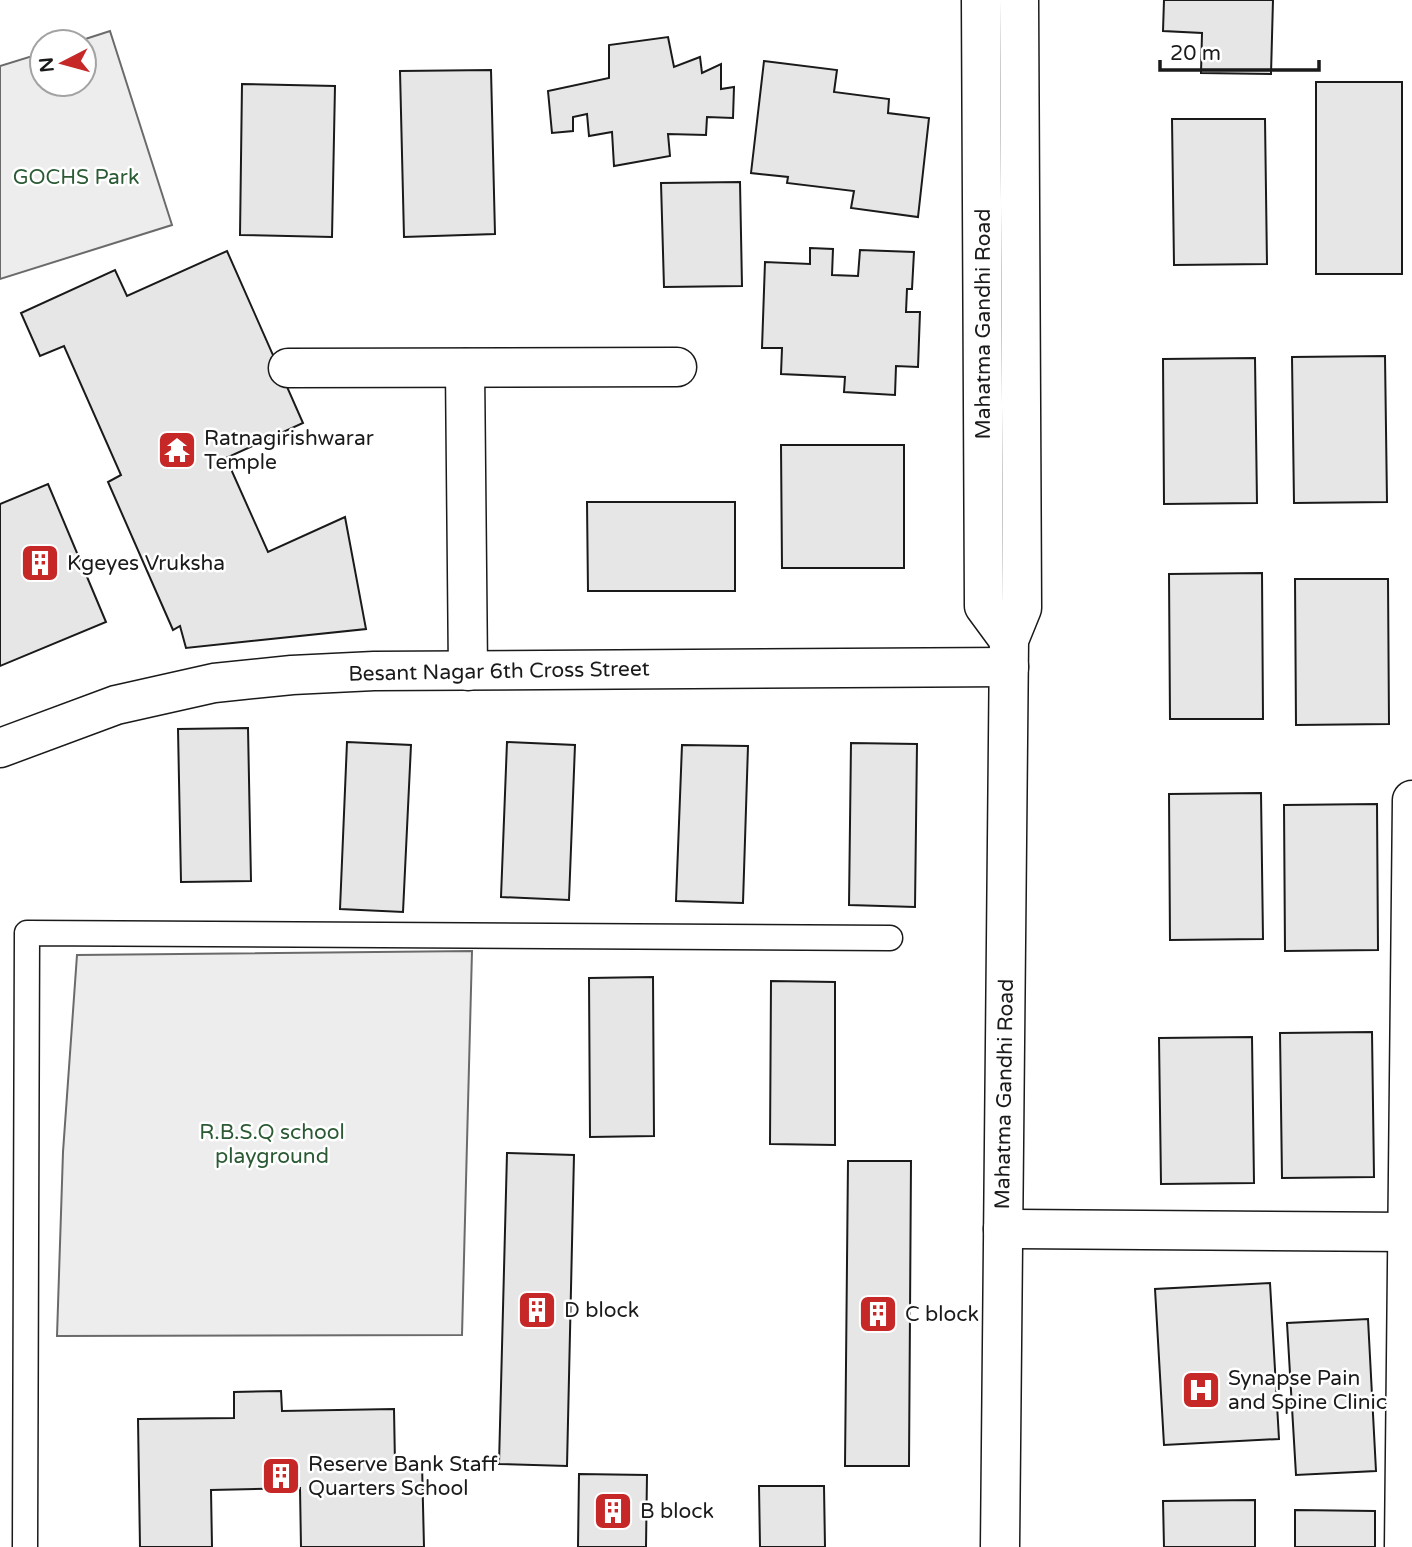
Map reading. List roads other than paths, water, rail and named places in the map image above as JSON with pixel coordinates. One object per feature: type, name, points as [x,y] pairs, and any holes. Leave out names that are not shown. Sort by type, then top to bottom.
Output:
[{"type":"street","name":"Mahatma Gandhi Road","points":[[981,0],[984,606],[1009,654]]},
{"type":"street","name":"Mahatma Gandhi Road","points":[[1000,1547],[1009,654],[1022,608],[1019,0]]},
{"type":"street","points":[[288,368],[677,367]]},
{"type":"street","points":[[465,368],[468,671]]},
{"type":"street","name":"Besant Nagar 6th Cross Street","points":[[0,748],[116,705],[214,683],[306,674],[1009,654]]},
{"type":"street","points":[[1404,1547],[1412,800]]},
{"type":"street","points":[[1003,1230],[1408,1232]]},
{"type":"lane","points":[[24,1547],[27,933],[890,939]]},
{"type":"place","name":"Ratnagirishwarar Temple","points":[[177,450]]},
{"type":"place","name":"Kgeyes Vruksha","points":[[40,563]]},
{"type":"place","name":"D block","points":[[537,1310]]},
{"type":"place","name":"C block","points":[[878,1314]]},
{"type":"place","name":"Synapse Pain and Spine Clinic","points":[[1201,1390]]},
{"type":"place","name":"Reserve Bank Staff Quarters School","points":[[281,1476]]},
{"type":"place","name":"B block","points":[[613,1511]]},
{"type":"park label","name":"GOCHS Park","points":[[76,177]]},
{"type":"park label","name":"R.B.S.Q school playground","points":[[272,1144]]}]
